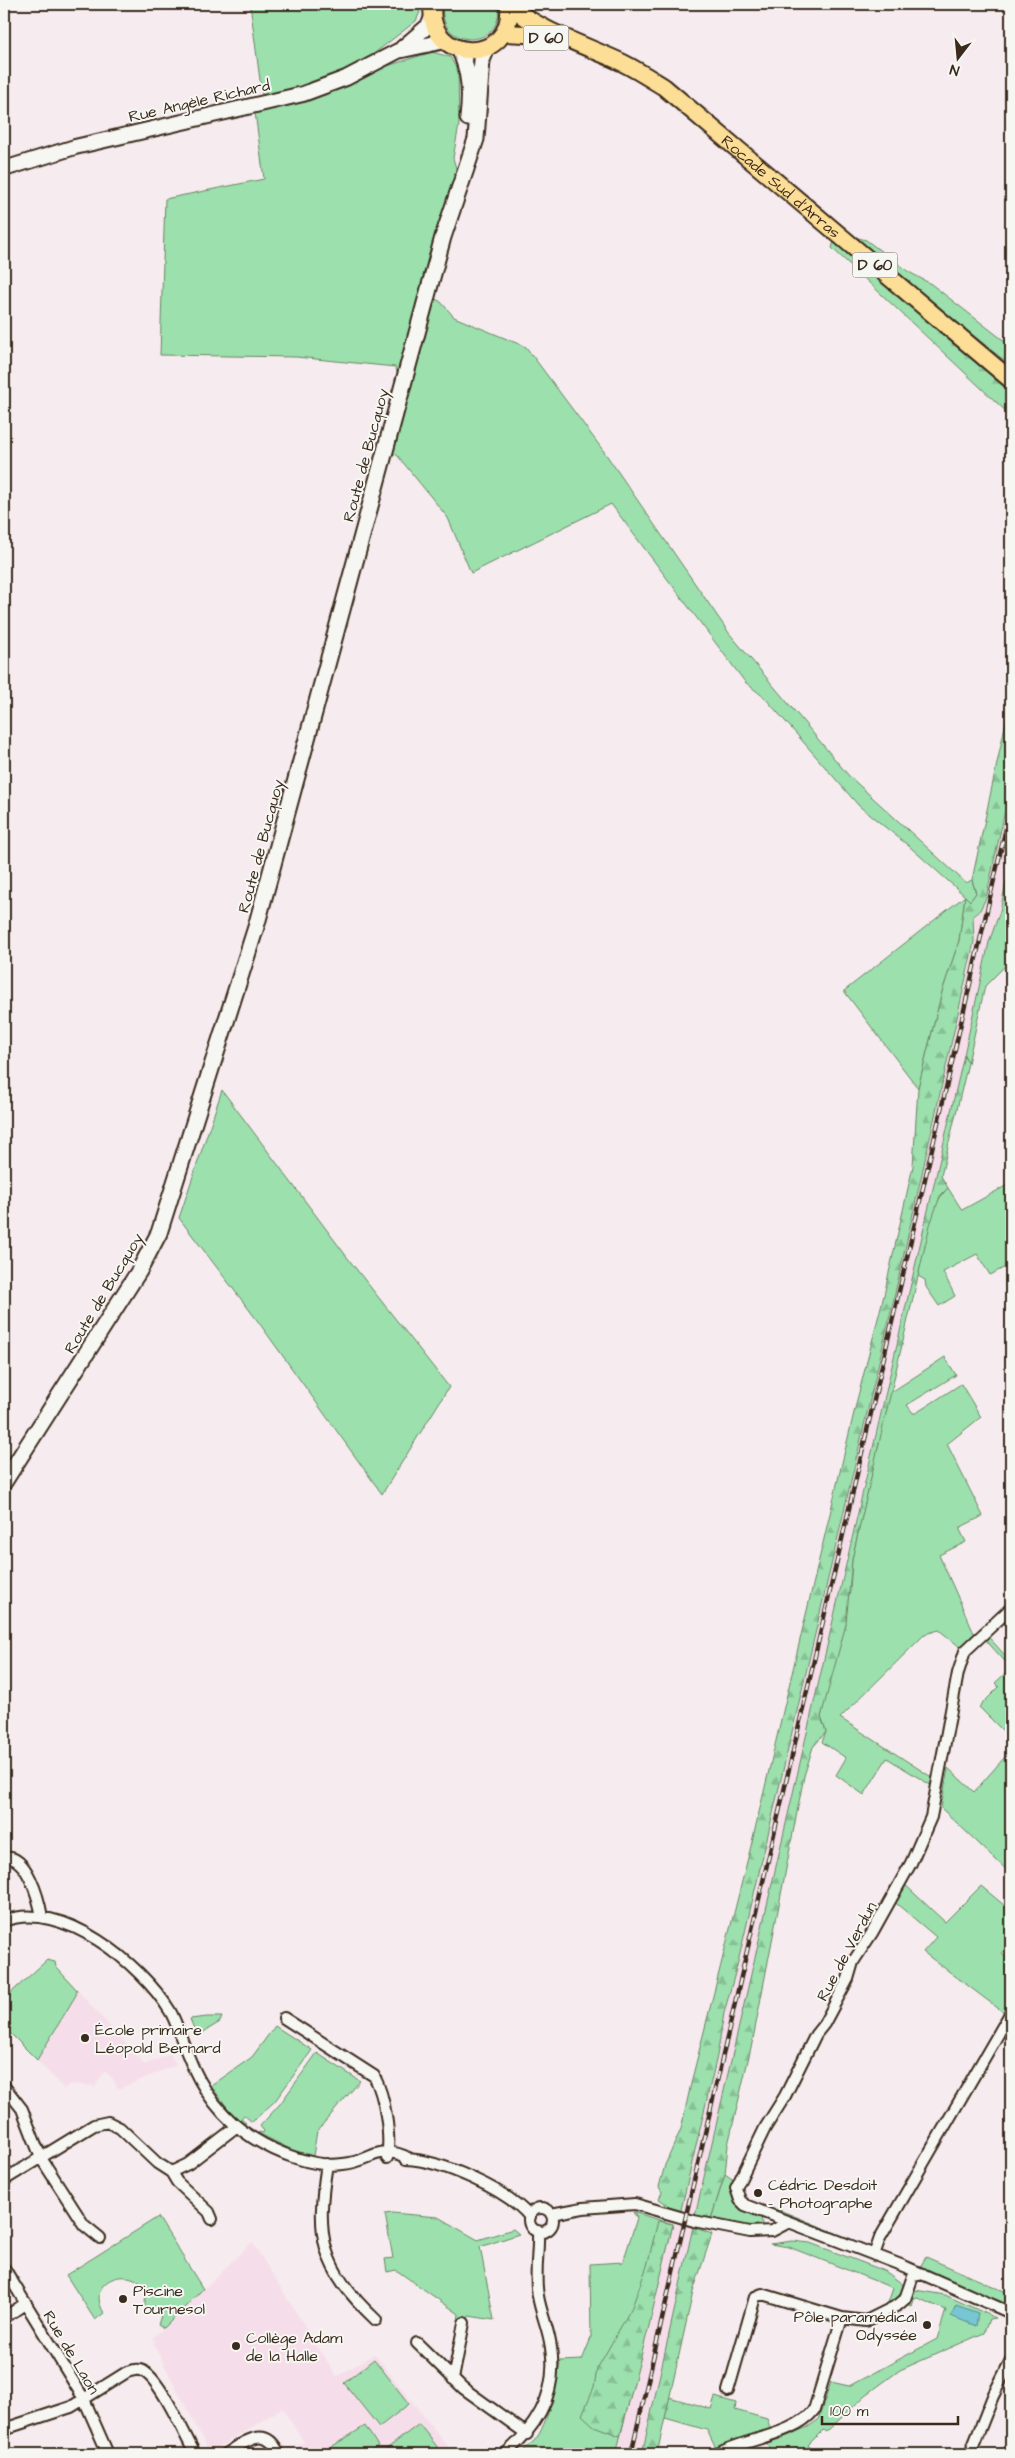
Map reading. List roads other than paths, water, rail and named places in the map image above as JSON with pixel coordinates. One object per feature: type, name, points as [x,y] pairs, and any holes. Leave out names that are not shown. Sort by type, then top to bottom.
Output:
[{"type":"main road","points":[[460,182],[470,160],[476,139],[482,60],[487,48],[504,33],[508,24],[509,4]]},
{"type":"main road","name":"Rocade Sud d'Arras","points":[[509,4],[517,11],[632,68],[682,102],[1011,380]]},
{"type":"main road","points":[[433,10],[437,30],[466,62],[470,102],[460,182]]},
{"type":"main road","name":"Rocade Sud d'Arras","points":[[504,33],[534,36],[587,47]]},
{"type":"main road","points":[[452,45],[478,50],[487,48]]},
{"type":"main road","name":"Route de Bucquoy","points":[[4,1482],[139,1271],[159,1233],[256,927],[427,294],[460,182]]},
{"type":"street","name":"Rue Angèle Richard","points":[[4,169],[42,156],[303,94],[346,78],[398,51],[429,25],[433,10]]},
{"type":"street","name":"Rue Angèle Richard","points":[[398,51],[452,45]]},
{"type":"street","name":"Rue de Verdun","points":[[788,2222],[745,2205],[740,2200],[736,2188],[765,2128],[798,2072],[816,2034],[824,2024],[848,1979],[853,1962],[872,1933],[932,1817],[958,1673],[965,1652],[1011,1608]]},
{"type":"street","points":[[4,1858],[12,1858],[20,1862],[36,1890],[42,1917]]},
{"type":"street","points":[[4,1922],[30,1915],[54,1919],[93,1937],[122,1958],[144,1978],[170,2011],[187,2053],[211,2099],[236,2126],[271,2148],[295,2157],[327,2164],[344,2164],[387,2153],[444,2166],[463,2174],[511,2201],[530,2217]]},
{"type":"street","points":[[878,2256],[880,2238],[1011,2012]]},
{"type":"street","points":[[284,2018],[374,2076],[380,2087],[387,2134],[387,2153]]},
{"type":"street","points":[[4,2086],[22,2109],[41,2158],[84,2225],[100,2238]]},
{"type":"street","points":[[4,2180],[94,2125],[103,2122],[116,2125],[157,2163],[171,2172],[178,2182],[210,2212],[212,2219]]},
{"type":"street","points":[[171,2172],[188,2164],[236,2126]]},
{"type":"street","points":[[327,2164],[320,2209],[330,2264],[346,2287],[376,2320]]},
{"type":"street","points":[[538,2232],[530,2226],[530,2217],[533,2212],[541,2208],[551,2214],[583,2208],[638,2204],[694,2221],[762,2232],[772,2231],[788,2222],[878,2256],[916,2278],[935,2281],[1011,2313]]},
{"type":"street","points":[[538,2232],[549,2229],[552,2223],[551,2214]]},
{"type":"street","points":[[505,2454],[529,2431],[548,2397],[553,2361],[536,2282],[538,2232]]},
{"type":"street","name":"Rue de Laon","points":[[4,2268],[87,2397],[108,2454]]},
{"type":"street","points":[[728,2391],[756,2297],[762,2294],[842,2318],[866,2321],[903,2302],[916,2278]]},
{"type":"street","points":[[4,2318],[26,2304]]},
{"type":"street","points":[[717,2454],[791,2426],[810,2416],[814,2410],[842,2318]]},
{"type":"street","points":[[453,2379],[464,2323]]},
{"type":"street","points":[[417,2343],[453,2379],[529,2431]]},
{"type":"street","points":[[970,2454],[993,2396],[1011,2360]]},
{"type":"street","points":[[4,2429],[71,2407],[127,2372],[136,2369],[145,2372],[163,2394],[195,2454]]},
{"type":"street","points":[[226,2454],[250,2439],[258,2437],[272,2443],[278,2454]]},
{"type":"water","points":[[956,2305],[978,2313],[976,2326],[951,2316]]},
{"type":"railway","points":[[631,2454],[1011,806]]},
{"type":"place","name":"École primaire Léopold Bernard","points":[[85,2038]]},
{"type":"place","name":"Cédric Desdoit - Photographe","points":[[758,2193]]},
{"type":"place","name":"Piscine Tournesol","points":[[123,2299]]},
{"type":"place","name":"Pôle paramédical Odyssée","points":[[927,2325]]},
{"type":"place","name":"Collège Adam de la Halle","points":[[236,2346]]}]
